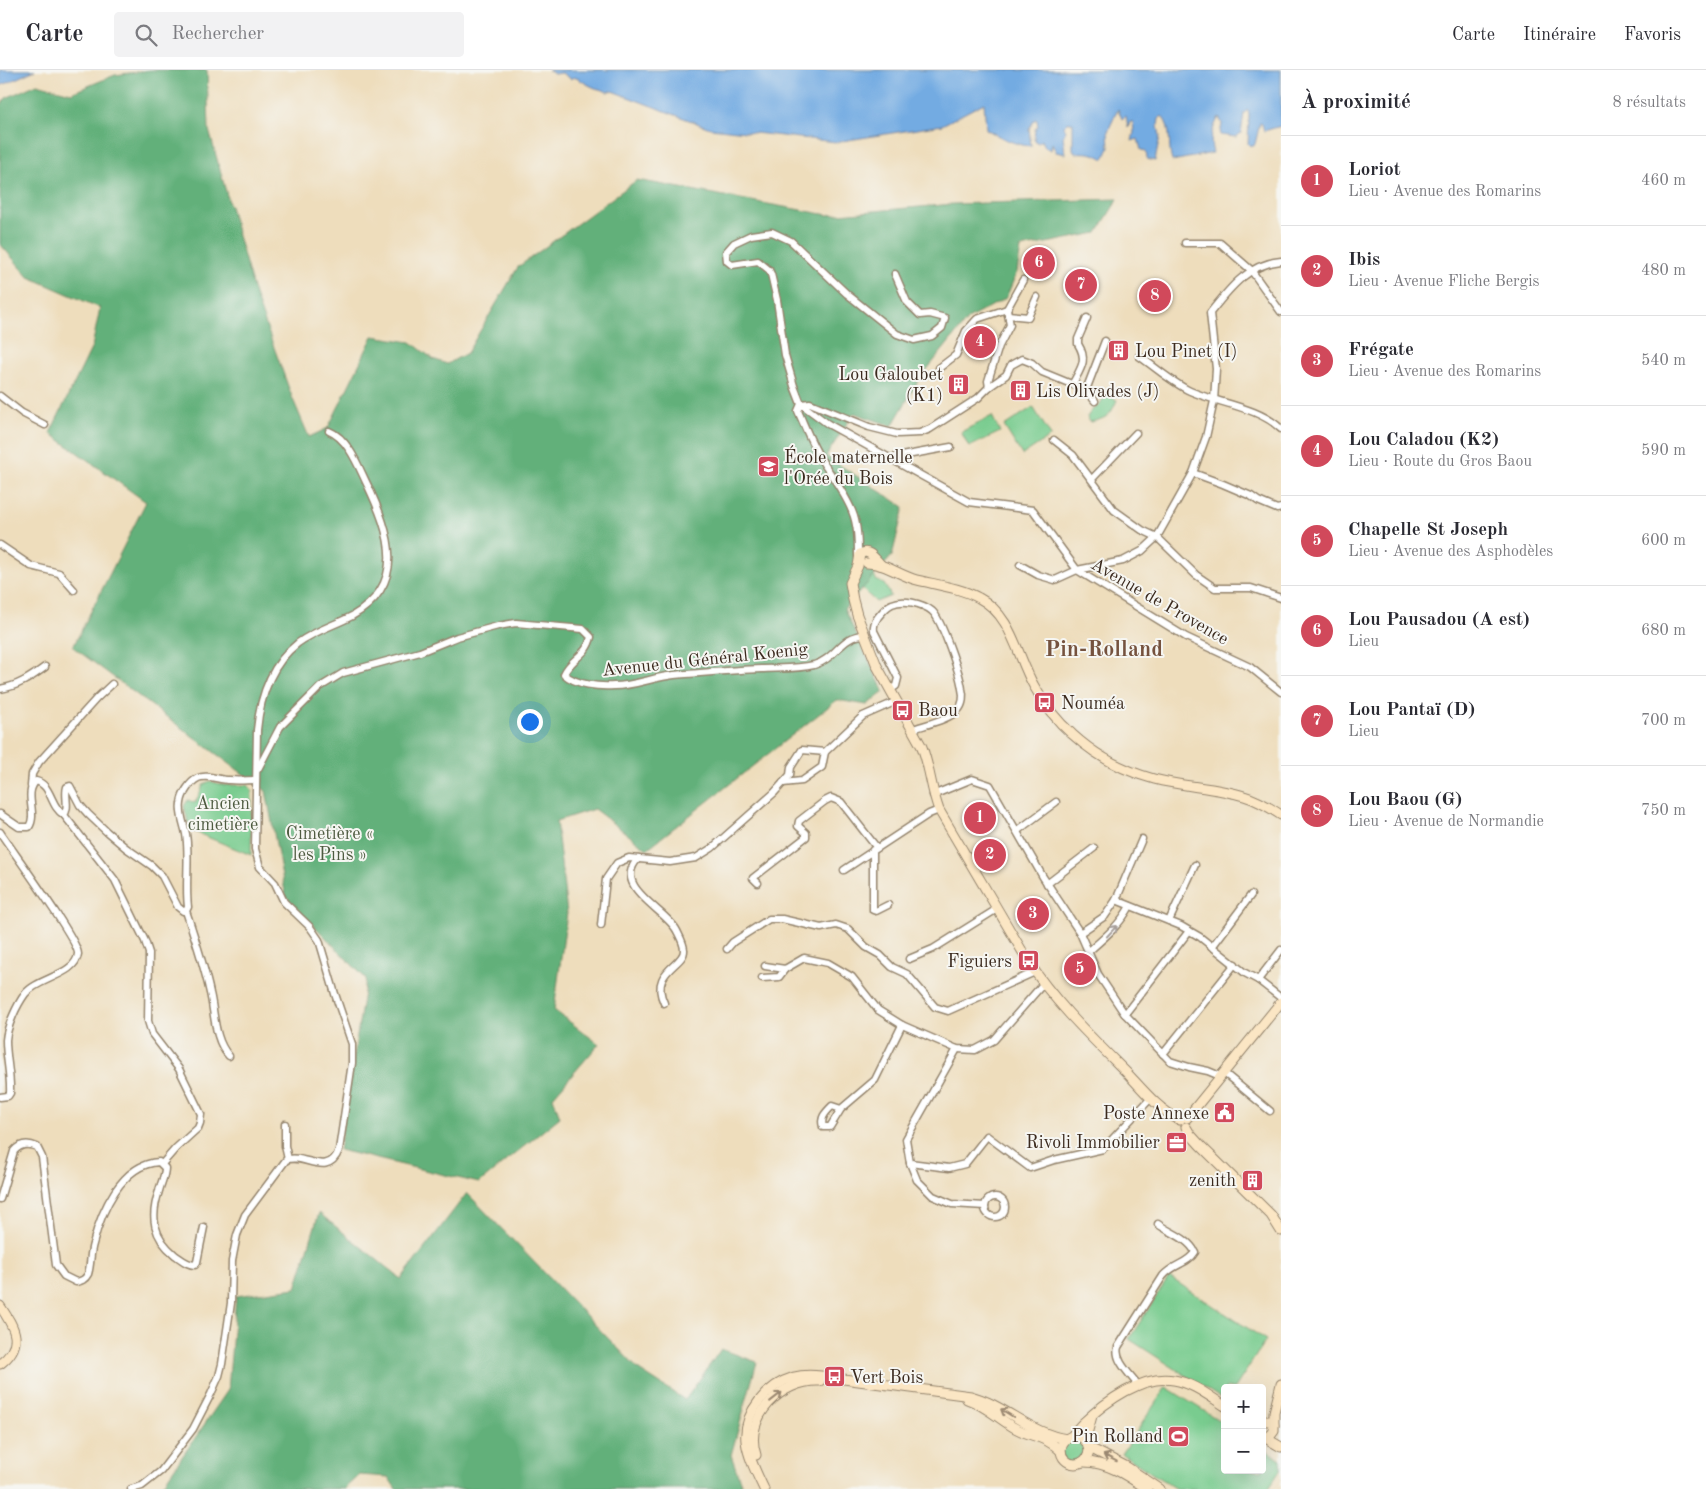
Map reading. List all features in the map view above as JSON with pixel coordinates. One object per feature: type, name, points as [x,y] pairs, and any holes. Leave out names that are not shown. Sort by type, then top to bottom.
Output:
[{"type":"street","points":[[895,274],[907,302],[920,315],[930,314],[944,318],[942,328],[932,336],[914,340],[897,334],[847,294],[791,241],[772,232],[751,235],[734,243],[726,252],[727,261],[732,265],[758,261],[771,274],[785,355],[801,404],[798,412],[823,463],[836,479],[853,512],[857,537],[865,558],[914,580],[969,593],[990,605],[1007,625],[1026,670],[1045,703],[1085,746],[1104,758],[1130,771],[1156,779],[1244,796],[1264,804],[1281,815]]},
{"type":"street","points":[[1185,243],[1220,243],[1251,270],[1281,312]]},
{"type":"street","points":[[1020,565],[1038,575],[1055,580],[1077,570],[1123,561],[1142,551],[1156,537],[1193,473],[1206,437],[1214,400],[1216,369],[1210,313],[1230,287],[1251,270],[1269,262],[1281,261]]},
{"type":"street","points":[[989,387],[988,381],[999,346],[1010,324],[1008,312],[1023,280]]},
{"type":"street","points":[[939,368],[956,355],[966,331],[977,319],[1008,312],[1028,317],[1037,297]]},
{"type":"street","points":[[1073,384],[1084,358],[1078,344],[1087,318]]},
{"type":"street","points":[[1086,390],[1105,341]]},
{"type":"street","points":[[1139,356],[1188,390],[1245,409],[1275,422],[1281,429]]},
{"type":"street","points":[[801,404],[810,403],[869,427],[897,434],[920,433],[930,429],[978,398],[989,387],[1006,375],[1011,365],[1022,359],[1032,363],[1042,372],[1086,390],[1095,401]]},
{"type":"street","points":[[0,396],[22,413],[45,425]]},
{"type":"street","name":"Avenue de Provence","points":[[801,404],[828,424],[970,502],[1033,510],[1077,570],[1186,637],[1250,668],[1281,692]]},
{"type":"street","points":[[131,1489],[142,1486],[161,1471],[193,1430],[219,1376],[231,1303],[233,1256],[238,1231],[245,1215],[288,1159],[294,1158],[320,1164],[332,1161],[337,1155],[347,1101],[353,1049],[317,936],[284,902],[275,883],[262,870],[255,849],[259,711],[267,682],[275,669],[296,644],[350,617],[367,605],[380,590],[389,567],[390,556],[387,538],[371,492],[361,470],[347,447],[336,435],[329,431]]},
{"type":"street","points":[[1092,479],[1136,433]]},
{"type":"street","points":[[1054,440],[1073,455],[1114,510],[1142,530],[1156,537],[1196,575],[1215,588],[1251,588],[1281,598]]},
{"type":"street","points":[[890,458],[951,447]]},
{"type":"street","points":[[1193,473],[1251,496],[1258,502],[1277,509],[1281,508]]},
{"type":"street","points":[[857,537],[865,558]]},
{"type":"street","points":[[0,546],[31,566],[59,573],[74,590]]},
{"type":"street","points":[[865,558],[850,583],[852,600],[877,666],[913,729],[926,759],[933,795],[939,810],[1035,972],[1043,984],[1072,1016],[1151,1098],[1172,1116],[1184,1122],[1190,1134],[1200,1146],[1271,1214],[1281,1231]]},
{"type":"street","points":[[890,690],[896,686],[898,678],[874,631],[875,622],[891,604],[911,602],[932,611],[937,618],[957,671],[963,699],[958,712],[913,729]]},
{"type":"street","name":"Avenue du Général Koenig","points":[[256,773],[280,727],[320,687],[343,674],[420,652],[458,636],[498,626],[516,623],[583,629],[592,637],[589,646],[583,654],[568,665],[564,674],[569,679],[581,683],[608,686],[672,675],[791,668],[816,664],[834,653],[852,636],[865,635]]},
{"type":"street","points":[[0,690],[25,682],[45,667]]},
{"type":"street","points":[[0,814],[19,827],[29,827],[33,818],[30,790],[32,774],[39,762],[112,684]]},
{"type":"street","points":[[783,783],[802,781],[822,768],[825,752],[863,716],[898,701]]},
{"type":"street","points":[[601,925],[606,879],[617,863],[629,858],[670,862],[696,858],[712,848],[790,776],[791,767],[802,750],[825,752]]},
{"type":"street","points":[[229,1056],[222,1048],[219,1038],[200,953],[186,911],[188,907],[189,861],[186,832],[180,811],[185,792],[197,779],[204,776],[227,780],[256,780]]},
{"type":"street","points":[[933,795],[972,779],[990,785],[1047,884],[1080,933],[1098,974],[1125,1014],[1170,1061],[1222,1074],[1270,1111]]},
{"type":"street","points":[[31,786],[36,782],[46,786],[58,811],[64,815],[115,880],[145,941],[149,953],[148,1021],[150,1030],[180,1069],[201,1114],[198,1128],[162,1164]]},
{"type":"street","points":[[64,815],[67,808],[66,790],[67,786],[70,786],[80,805],[88,814],[126,848],[152,866],[162,876],[178,907],[186,911]]},
{"type":"street","points":[[758,884],[753,878],[806,837],[806,833],[798,826],[799,821],[831,798],[841,802],[875,849],[873,910],[876,911],[888,905]]},
{"type":"street","points":[[1017,831],[1056,802]]},
{"type":"street","points":[[844,870],[929,814],[939,810]]},
{"type":"street","points":[[0,832],[59,919],[76,946],[78,953],[76,960],[71,966],[39,982],[24,995],[6,1037],[10,1093],[8,1096],[0,1097]]},
{"type":"street","points":[[1080,933],[1105,916],[1116,900],[1142,839]]},
{"type":"street","points":[[1047,884],[1094,848]]},
{"type":"street","points":[[638,858],[631,870],[634,887],[649,904],[675,927],[684,950],[683,955],[666,970],[663,977],[661,991],[664,1003]]},
{"type":"street","points":[[1169,922],[1195,865]]},
{"type":"street","points":[[1212,947],[1251,895]]},
{"type":"street","points":[[1116,900],[1200,936],[1245,973],[1258,980],[1281,998]]},
{"type":"street","points":[[1088,952],[1119,923],[1130,906]]},
{"type":"street","points":[[909,959],[933,949],[997,909]]},
{"type":"street","points":[[727,948],[733,942],[769,919],[782,919],[821,928],[836,924],[848,929],[892,967],[907,974],[935,1006],[948,1011],[1035,972]]},
{"type":"street","points":[[1125,1014],[1189,930]]},
{"type":"street","points":[[1258,980],[1281,950]]},
{"type":"street","points":[[762,978],[779,977],[785,969],[804,958],[828,963],[852,977],[878,1010],[902,1025],[957,1049],[975,1050],[994,1040],[1043,984]]},
{"type":"street","points":[[1162,1054],[1235,964]]},
{"type":"street","points":[[764,966],[785,969]]},
{"type":"street","points":[[1184,1122],[1281,1002]]},
{"type":"street","points":[[841,1110],[875,1080],[902,1025]]},
{"type":"street","points":[[957,1049],[906,1139],[910,1163],[917,1180],[933,1196],[952,1204],[985,1206]]},
{"type":"street","points":[[910,1163],[949,1168],[966,1164],[987,1136],[1030,1168],[1054,1160],[1103,1150],[1151,1098]]},
{"type":"street","points":[[285,1124],[285,1146],[288,1159]]},
{"type":"street","points":[[0,1199],[14,1151],[19,1146],[37,1147],[42,1156],[56,1265],[67,1279],[80,1282],[88,1275],[92,1248],[100,1218],[129,1174],[141,1166],[156,1162],[162,1164],[165,1168],[165,1174],[154,1210],[155,1226],[160,1239],[176,1256],[188,1264],[193,1265],[197,1262],[204,1227]]},
{"type":"street","points":[[1138,1385],[1119,1359],[1117,1354],[1118,1347],[1163,1276],[1172,1267],[1189,1259],[1195,1252],[1180,1238],[1158,1224]]},
{"type":"street","points":[[0,1306],[14,1331],[15,1345],[12,1353],[0,1364]]},
{"type":"street","points":[[764,1489],[752,1463],[746,1442],[748,1422],[752,1411],[769,1391],[785,1381],[803,1376],[821,1376],[971,1396],[993,1404],[1031,1427],[1055,1436],[1078,1437],[1086,1444],[1127,1467],[1160,1489]]},
{"type":"street","points":[[1147,1489],[1114,1469],[1096,1463],[1082,1462],[1075,1464],[1067,1462],[1062,1456],[1062,1444],[1085,1421],[1107,1404],[1138,1385],[1159,1379],[1189,1384],[1221,1404]]},
{"type":"street","points":[[764,1489],[763,1476],[754,1448],[753,1433],[756,1422],[762,1410],[777,1396],[804,1382],[826,1382],[969,1400],[1017,1429],[1051,1442],[1061,1451]]},
{"type":"street","points":[[1266,1435],[1273,1433],[1274,1412],[1281,1384]]},
{"type":"street","points":[[1266,1418],[1274,1412]]},
{"type":"street","points":[[1082,1462],[1087,1456],[1086,1444],[1092,1416]]},
{"type":"street","points":[[1266,1420],[1270,1421],[1281,1439]]},
{"type":"street","points":[[1266,1437],[1281,1447]]},
{"type":"green space","name":"Cimetière « les Pins »","points":[[150,70],[207,70],[209,130],[239,239],[255,295],[292,397],[309,437],[328,428],[373,336],[411,342],[433,359],[447,364],[467,353],[518,267],[637,180],[828,215],[953,204],[1118,199],[1097,233],[1021,248],[1017,272],[1006,298],[968,319],[920,378],[892,426],[854,413],[826,456],[904,507],[892,556],[844,609],[884,692],[867,705],[837,700],[647,849],[594,809],[556,821],[567,913],[554,1010],[599,1044],[553,1097],[560,1117],[479,1183],[339,1150],[366,979],[286,897],[266,791],[73,647],[146,502],[50,433],[92,347],[100,308],[29,277],[0,244],[0,106],[6,98],[37,84],[71,93],[115,75]]},
{"type":"green space","points":[[1105,394],[1117,400],[1112,410],[1105,418],[1090,422],[1087,417],[1092,410],[1100,405]]},
{"type":"green space","points":[[1033,407],[1051,436],[1022,455],[1004,426]]},
{"type":"green space","points":[[992,416],[1000,432],[969,447],[961,432]]},
{"type":"green space","points":[[867,574],[884,584],[891,596],[876,602],[862,589]]},
{"type":"green space","name":"Ancien cimetière","points":[[210,781],[224,785],[248,785],[252,790],[251,855],[190,830],[184,806],[188,800],[195,803],[204,784]]},
{"type":"green space","points":[[467,1193],[639,1370],[685,1400],[721,1349],[757,1362],[731,1455],[743,1489],[396,1489],[388,1477],[359,1475],[344,1489],[160,1489],[228,1390],[236,1296],[296,1288],[319,1213],[401,1279]]},
{"type":"green space","points":[[1169,1277],[1266,1340],[1238,1384],[1221,1384],[1221,1398],[1129,1339]]},
{"type":"green space","name":"Pin Rolland","points":[[1166,1387],[1221,1421],[1221,1474],[1266,1474],[1266,1451],[1281,1460],[1281,1469],[1268,1489],[1176,1489],[1122,1454]]},
{"type":"green space","points":[[1074,1438],[1084,1441],[1087,1451],[1084,1461],[1074,1464],[1064,1461],[1061,1451],[1064,1441]]},
{"type":"water","points":[[0,70],[35,70],[0,86]]},
{"type":"water","points":[[548,70],[1281,70],[1281,126],[1264,131],[1260,123],[1255,144],[1251,146],[1248,144],[1248,110],[1244,113],[1241,133],[1236,137],[1220,135],[1222,124],[1219,117],[1212,134],[1213,153],[1172,161],[1168,126],[1162,116],[1159,119],[1160,136],[1155,161],[1147,159],[1146,151],[1141,150],[1138,139],[1132,141],[1134,132],[1133,122],[1130,122],[1128,128],[1126,116],[1122,119],[1118,109],[1108,131],[1109,148],[1104,159],[1090,153],[1075,153],[1073,149],[1073,122],[1067,123],[1064,126],[1066,131],[1063,135],[1065,154],[1056,152],[1052,143],[1051,150],[1045,147],[1042,140],[1038,143],[1034,140],[1035,129],[1038,127],[1037,120],[1035,119],[1029,129],[1031,146],[1002,138],[986,129],[984,103],[942,125],[836,142],[710,128],[612,91],[607,92],[579,79],[573,77],[571,79],[562,73],[554,74]]},
{"type":"place","name":"Lou Pausadou (A est)","points":[[1039,263]]},
{"type":"place","name":"Lou Pantaï (D)","points":[[1081,285]]},
{"type":"place","name":"Lou Baou (G)","points":[[1155,296]]},
{"type":"place","name":"Lou Caladou (K2)","points":[[980,342]]},
{"type":"place","name":"Lou Pinet (I)","points":[[1119,351]]},
{"type":"place","name":"Lou Galoubet (K1)","points":[[959,384]]},
{"type":"place","name":"Lis Olivades (J)","points":[[1020,391]]},
{"type":"place","name":"École maternelle l'Orée du Bois","points":[[768,467]]},
{"type":"place","name":"Nouméa","points":[[1045,703]]},
{"type":"place","name":"Baou","points":[[902,710]]},
{"type":"place","name":"Loriot","points":[[980,818]]},
{"type":"place","name":"Ibis","points":[[990,855]]},
{"type":"place","name":"Frégate","points":[[1033,914]]},
{"type":"place","name":"Figuiers","points":[[1028,961]]},
{"type":"place","name":"Chapelle St Joseph","points":[[1080,969]]},
{"type":"place","name":"Poste Annexe","points":[[1225,1113]]},
{"type":"place","name":"Rivoli Immobilier","points":[[1176,1142]]},
{"type":"place","name":"zenith","points":[[1252,1180]]},
{"type":"place","name":"Vert Bois","points":[[834,1377]]},
{"type":"place","name":"Pin Rolland","points":[[1179,1436]]},
{"type":"district","name":"Pin-Rolland","points":[[1104,648]]}]
